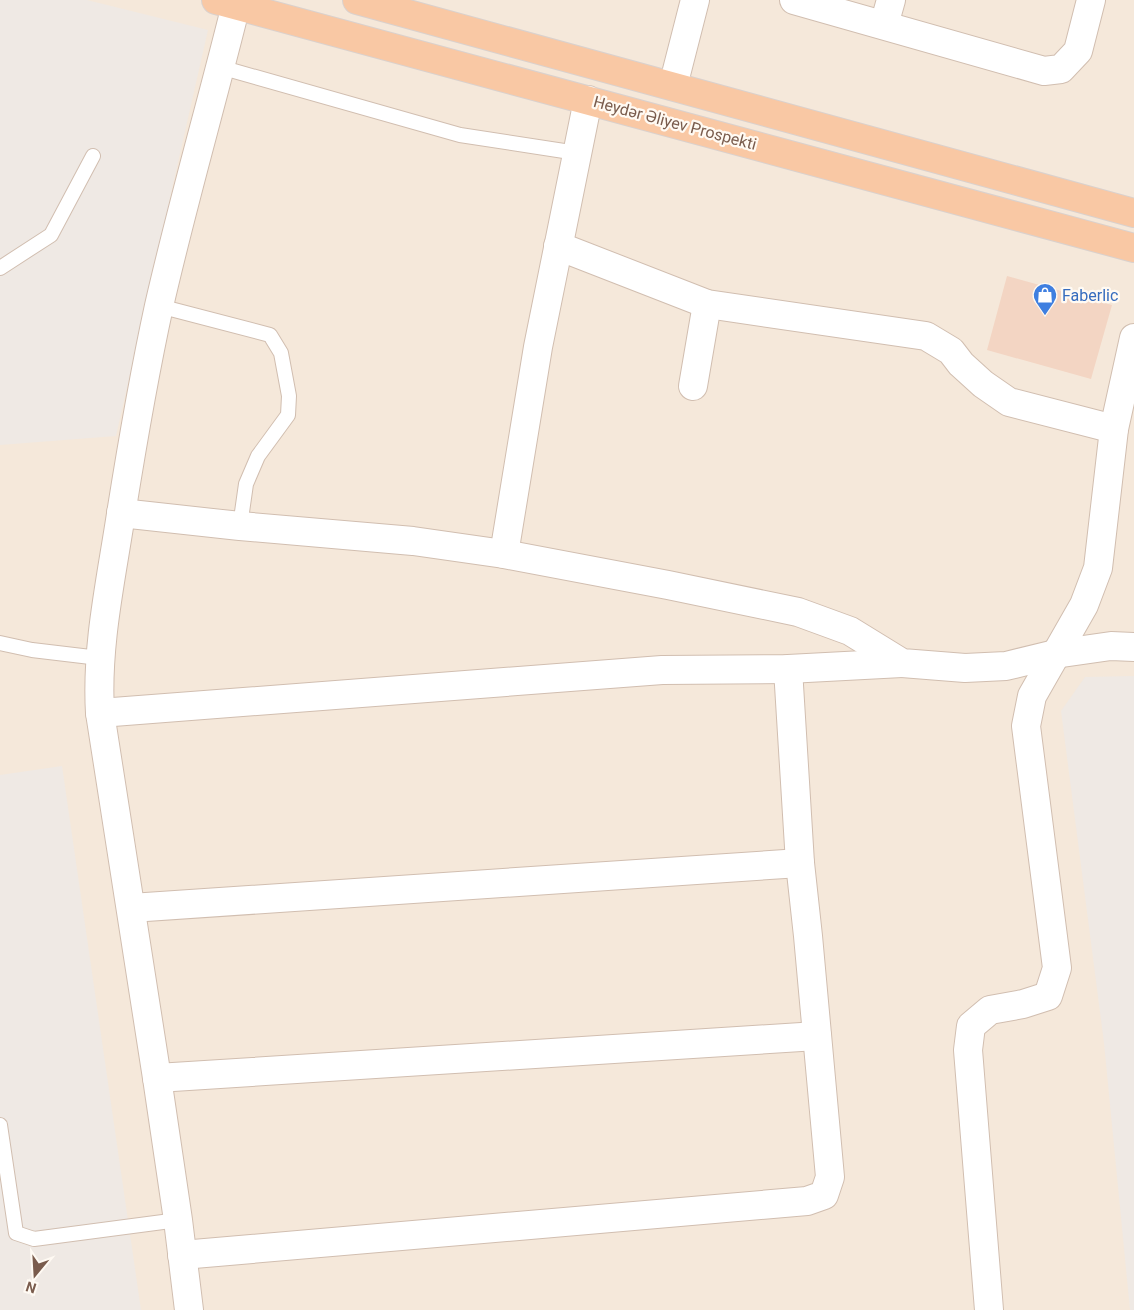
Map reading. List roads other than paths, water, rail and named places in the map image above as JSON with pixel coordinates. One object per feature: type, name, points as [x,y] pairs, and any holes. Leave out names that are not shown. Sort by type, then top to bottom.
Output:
[{"type":"highway","points":[[357,0],[1134,213]]},
{"type":"highway","name":"Heydər Əliyev Prospekti","points":[[226,3],[1134,248]]},
{"type":"street","points":[[673,86],[695,0]]},
{"type":"street","points":[[794,0],[887,13],[1044,71],[1061,69],[1078,51],[1091,0]]},
{"type":"street","points":[[188,1310],[178,1220],[100,713],[98,688],[99,658],[136,423],[159,306],[200,139],[220,67],[226,3]]},
{"type":"street","points":[[504,554],[538,347],[588,100]]},
{"type":"street","points":[[558,246],[707,304],[926,336],[951,351],[961,364],[983,384],[1009,402],[1114,429]]},
{"type":"street","points":[[694,386],[707,304]]},
{"type":"street","points":[[989,1310],[968,1050],[971,1026],[990,1010],[1023,1004],[1048,996],[1057,968],[1026,726],[1032,696],[1084,605],[1098,568],[1114,429],[1134,338]]},
{"type":"street","points":[[121,513],[240,526],[413,541],[504,554],[668,585],[798,612],[850,631],[902,663]]},
{"type":"street","points":[[100,713],[662,670],[788,669],[902,663],[965,668],[1006,666],[1055,654],[1111,646],[1134,647]]},
{"type":"street","points":[[182,1255],[807,1201],[824,1195],[830,1178],[800,862],[788,669]]},
{"type":"street","points":[[131,908],[800,862]]},
{"type":"street","points":[[157,1078],[817,1036]]},
{"type":"lane","points":[[220,67],[460,135],[577,153]]},
{"type":"lane","points":[[0,268],[51,235],[93,156]]},
{"type":"lane","points":[[159,306],[270,336],[281,352],[289,396],[288,415],[258,456],[246,484],[240,526]]},
{"type":"lane","points":[[0,643],[32,650],[99,658]]},
{"type":"lane","points":[[0,1125],[16,1233],[34,1239],[178,1220]]},
{"type":"place","name":"Faberlic","points":[[1045,316]]}]
